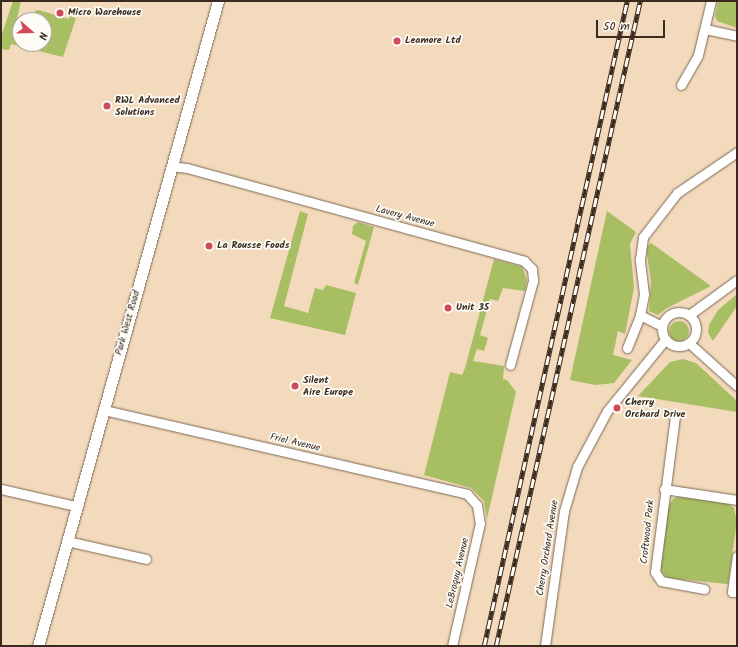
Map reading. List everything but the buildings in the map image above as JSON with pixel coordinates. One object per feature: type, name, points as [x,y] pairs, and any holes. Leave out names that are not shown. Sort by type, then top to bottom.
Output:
[{"type":"street","name":"Park West Road","points":[[38,646],[218,1]]},
{"type":"street","points":[[681,85],[695,64],[711,1]]},
{"type":"street","points":[[705,28],[737,36]]},
{"type":"street","points":[[627,348],[640,315],[644,294],[640,246],[643,237],[677,194],[737,152]]},
{"type":"street","name":"Lavery Avenue","points":[[172,166],[187,168],[524,261],[532,269],[533,281],[510,365]]},
{"type":"street","points":[[689,316],[696,329],[689,343],[676,347],[665,340],[662,326],[665,320],[674,313],[689,316],[737,280]]},
{"type":"street","points":[[640,315],[662,326]]},
{"type":"street","name":"Cherry Orchard Avenue","points":[[545,646],[564,511],[577,467],[607,411],[665,340]]},
{"type":"street","points":[[689,343],[737,386]]},
{"type":"street","name":"Friel Avenue","points":[[104,410],[170,427],[454,490],[466,494],[477,505]]},
{"type":"street","name":"Croftwood Park","points":[[675,416],[664,489],[655,572],[661,581],[704,589]]},
{"type":"street","points":[[1,489],[76,506]]},
{"type":"street","name":"Croftwood Park","points":[[664,489],[737,500]]},
{"type":"street","name":"LeBroquy Avenue","points":[[452,646],[480,523],[477,505]]},
{"type":"street","points":[[67,541],[146,559]]},
{"type":"street","points":[[737,556],[732,592],[737,592]]},
{"type":"green space","points":[[13,1],[21,1],[18,12],[12,12],[12,44],[9,50],[1,49],[1,37]]},
{"type":"green space","points":[[718,1],[737,1],[737,28],[717,21],[715,16]]},
{"type":"green space","points":[[38,10],[45,12],[35,12]]},
{"type":"green space","points":[[52,14],[69,19],[69,16],[76,18],[63,57],[43,52],[52,52]]},
{"type":"green space","points":[[300,211],[308,214],[284,306],[308,313],[315,288],[323,290],[326,285],[356,293],[345,335],[270,318]]},
{"type":"green space","points":[[607,211],[636,232],[630,244],[634,288],[625,334],[618,331],[613,355],[632,360],[614,383],[595,385],[570,380]]},
{"type":"green space","points":[[358,222],[374,227],[358,285],[354,283],[366,241],[352,234],[353,226]]},
{"type":"green space","points":[[651,243],[711,286],[667,308],[658,315],[649,311],[651,281],[646,248]]},
{"type":"green space","points":[[494,259],[522,267],[527,280],[525,291],[503,288],[498,301],[490,299],[480,335],[488,338],[484,351],[477,349],[473,361],[504,366],[503,379],[507,380],[516,392],[487,519],[484,501],[471,488],[424,475],[450,372],[462,375],[465,368]]},
{"type":"green space","points":[[737,294],[737,306],[713,341],[708,333],[709,325],[718,310]]},
{"type":"green space","points":[[679,321],[686,324],[689,331],[686,338],[679,341],[672,338],[669,331],[672,324]]},
{"type":"green space","points":[[683,359],[696,363],[737,401],[737,412],[638,396],[670,362]]},
{"type":"green space","points":[[683,496],[727,503],[734,508],[737,521],[728,584],[667,578],[662,572],[660,565],[668,506],[674,498]]},
{"type":"railway","points":[[484,646],[627,1]]},
{"type":"railway","points":[[496,646],[640,1]]},
{"type":"place","name":"Micro Warehouse","points":[[60,13]]},
{"type":"place","name":"Leamore Ltd","points":[[397,41]]},
{"type":"place","name":"RWL Advanced Solutions","points":[[107,106]]},
{"type":"place","name":"La Rousse Foods","points":[[209,246]]},
{"type":"place","name":"Unit 35","points":[[448,308]]},
{"type":"place","name":"Silent Aire Europe","points":[[295,386]]},
{"type":"place","name":"Cherry Orchard Drive","points":[[617,408]]}]
